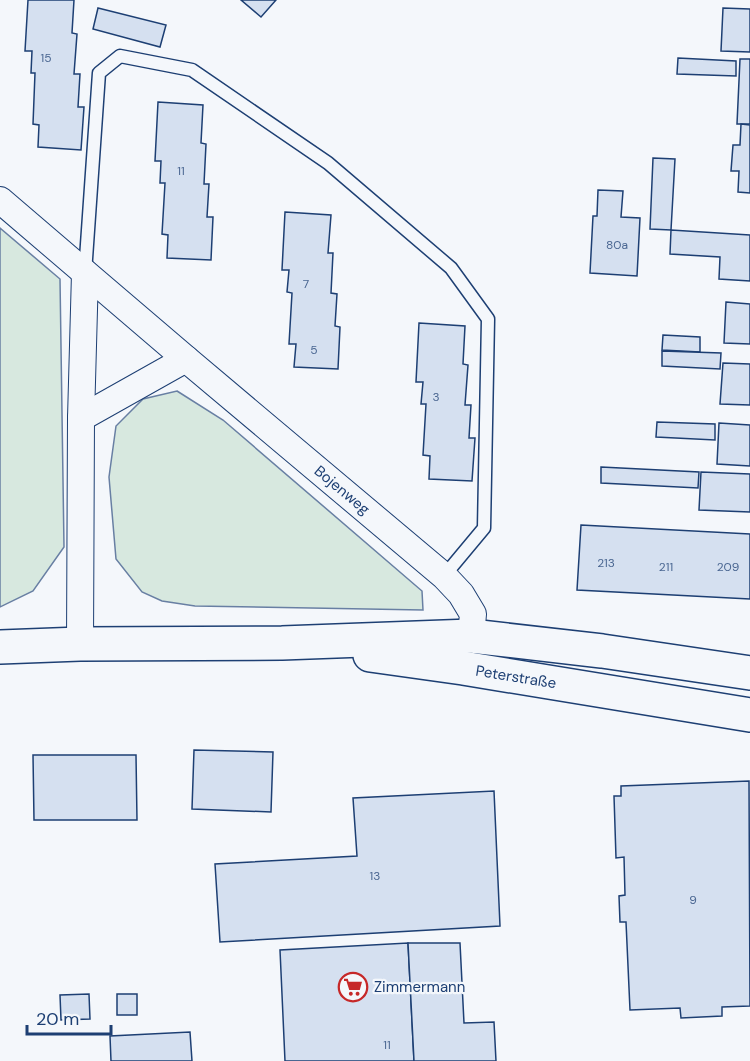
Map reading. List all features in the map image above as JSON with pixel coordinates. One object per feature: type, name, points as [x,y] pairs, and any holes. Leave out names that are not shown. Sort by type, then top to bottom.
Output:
[{"type":"main road","name":"Peterstraße","points":[[0,647],[80,644],[282,643],[471,636],[602,651],[750,673]]},
{"type":"main road","name":"Peterstraße","points":[[282,643],[463,668],[750,715]]},
{"type":"street","name":"Bojenweg","points":[[0,200],[444,576],[473,614],[471,636]]},
{"type":"street","points":[[80,644],[81,418],[85,273]]},
{"type":"street","points":[[81,418],[186,359]]},
{"type":"lane","points":[[85,273],[99,73],[120,56],[192,70],[328,163],[451,268],[488,319],[484,528],[444,576]]},
{"type":"shaded area","points":[[0,228],[60,279],[64,547],[33,591],[0,607]]},
{"type":"shaded area","points":[[177,391],[223,420],[422,591],[423,610],[195,606],[162,601],[142,592],[116,559],[109,477],[116,426],[143,399]]},
{"type":"building","points":[[28,0],[74,0],[72,33],[77,34],[74,74],[80,74],[78,107],[84,107],[81,150],[38,147],[39,125],[33,124],[35,73],[31,73],[32,51],[25,51]]},
{"type":"building","points":[[241,0],[276,0],[261,17]]},
{"type":"building","points":[[98,8],[166,25],[160,47],[93,29]]},
{"type":"building","points":[[723,8],[750,9],[750,52],[721,51]]},
{"type":"building","points":[[678,58],[736,61],[736,76],[677,74]]},
{"type":"building","points":[[740,59],[750,59],[750,124],[737,124]]},
{"type":"building","points":[[158,102],[203,105],[201,143],[206,144],[204,184],[209,184],[207,217],[213,217],[211,260],[167,258],[168,235],[162,234],[165,183],[160,183],[161,161],[155,161]]},
{"type":"building","points":[[741,124],[750,125],[750,193],[738,192],[739,171],[731,171],[733,145],[740,145]]},
{"type":"building","points":[[653,158],[675,159],[671,230],[650,229]]},
{"type":"building","points":[[598,190],[623,191],[621,217],[640,218],[637,276],[590,273],[593,216],[597,216]]},
{"type":"building","points":[[285,212],[331,215],[328,253],[333,253],[331,293],[337,294],[335,326],[340,327],[338,369],[294,367],[296,344],[289,344],[292,293],[287,292],[289,270],[282,270]]},
{"type":"building","points":[[671,230],[750,235],[750,281],[719,279],[720,257],[670,254]]},
{"type":"building","points":[[726,302],[750,304],[750,344],[724,343]]},
{"type":"building","points":[[419,323],[465,326],[463,364],[468,365],[465,405],[471,405],[469,438],[475,438],[472,481],[429,479],[430,456],[423,455],[426,404],[421,404],[423,382],[416,382]]},
{"type":"building","points":[[663,335],[700,337],[700,352],[662,350]]},
{"type":"building","points":[[662,351],[721,353],[720,369],[662,366]]},
{"type":"building","points":[[723,363],[750,364],[750,405],[720,404]]},
{"type":"building","points":[[657,422],[715,424],[715,440],[656,437]]},
{"type":"building","points":[[719,423],[750,425],[750,466],[717,464]]},
{"type":"building","points":[[601,467],[699,472],[698,488],[601,483]]},
{"type":"building","points":[[701,472],[750,474],[750,512],[699,510]]},
{"type":"building","points":[[581,525],[750,534],[750,599],[577,590]]},
{"type":"building","points":[[194,750],[273,752],[271,812],[192,809]]},
{"type":"building","points":[[33,755],[136,755],[137,820],[34,820]]},
{"type":"building","points":[[749,781],[750,1006],[722,1007],[722,1016],[681,1018],[680,1008],[630,1010],[626,922],[620,922],[619,896],[625,895],[624,857],[616,858],[614,796],[621,796],[621,786]]},
{"type":"building","points":[[494,791],[500,926],[220,942],[215,864],[357,856],[353,798]]},
{"type":"building","points":[[408,943],[414,1061],[285,1061],[280,950]]},
{"type":"building","points":[[408,943],[460,943],[464,1023],[494,1022],[496,1061],[414,1061]]},
{"type":"building","points":[[89,994],[90,1019],[61,1020],[60,995]]},
{"type":"building","points":[[117,994],[137,994],[137,1015],[117,1015]]},
{"type":"building","points":[[190,1032],[192,1061],[111,1061],[110,1036]]},
{"type":"place","name":"Zimmermann","points":[[353,987]]}]
